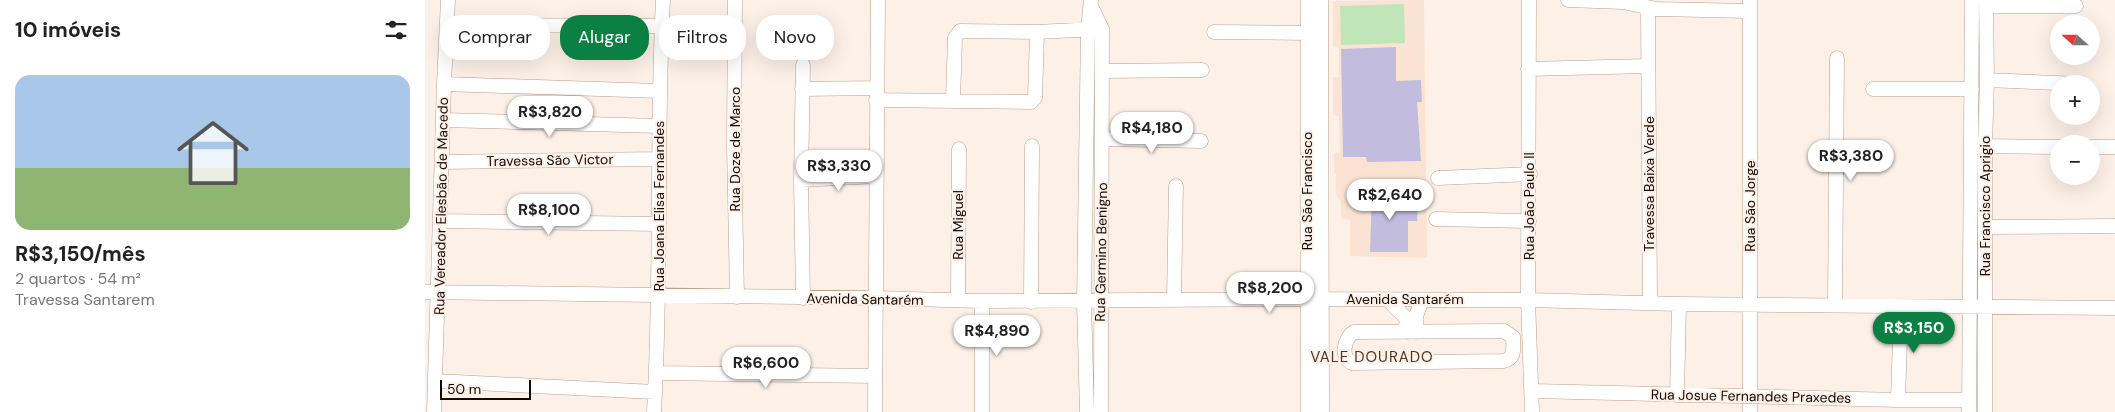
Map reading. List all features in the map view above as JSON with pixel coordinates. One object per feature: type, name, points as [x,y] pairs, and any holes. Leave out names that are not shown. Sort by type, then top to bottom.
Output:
[{"type":"street","name":"Rua Vereador Elesbão de Macedo","points":[[447,15],[448,0]]},
{"type":"street","name":"Rua Joana Elisa Fernandes","points":[[662,15],[663,0]]},
{"type":"street","name":"Rua Doze de Marco","points":[[735,0],[737,297]]},
{"type":"street","points":[[875,412],[875,176],[878,0]]},
{"type":"street","name":"Rua São Francisco","points":[[1308,0],[1307,33],[1314,299],[1322,412]]},
{"type":"street","name":"Rua São Francisco","points":[[1307,412],[1314,299],[1321,0]]},
{"type":"street","name":"Rua João Paulo II","points":[[1529,0],[1528,300],[1533,391],[1532,412]]},
{"type":"street","points":[[1568,0],[1623,2],[1648,8],[1749,6]]},
{"type":"street","name":"Rua Francisco Aprigio","points":[[1969,406],[1972,0]]},
{"type":"street","name":"Rua Germino Benigno","points":[[1091,3],[1102,29],[1101,412]]},
{"type":"street","name":"Rua Germino Benigno","points":[[1087,412],[1084,302],[1087,29],[1091,3]]},
{"type":"street","points":[[1986,3],[2076,6]]},
{"type":"street","name":"Rua Francisco Aprigio","points":[[1985,412],[1986,3]]},
{"type":"street","name":"Rua São Jorge","points":[[1749,6],[1750,412]]},
{"type":"street","name":"Travessa Baixa Verde","points":[[1648,8],[1650,303]]},
{"type":"street","points":[[550,25],[659,26]]},
{"type":"street","points":[[953,100],[955,38],[957,33],[966,30],[1037,32],[1102,29]]},
{"type":"street","points":[[802,89],[953,100],[1033,101],[1037,32]]},
{"type":"street","points":[[1214,32],[1307,33]]},
{"type":"street","points":[[1835,305],[1837,58]]},
{"type":"street","name":"Rua Vereador Elesbão de Macedo","points":[[434,412],[436,381],[432,292],[441,221],[445,60]]},
{"type":"street","name":"Rua Joana Elisa Fernandes","points":[[654,412],[659,296],[660,60]]},
{"type":"street","points":[[803,66],[801,180],[803,298]]},
{"type":"street","points":[[1528,69],[1648,66]]},
{"type":"street","points":[[1102,71],[1202,70]]},
{"type":"street","points":[[1987,80],[2050,83]]},
{"type":"street","points":[[444,84],[659,92]]},
{"type":"street","points":[[1873,89],[1972,89]]},
{"type":"street","points":[[443,120],[659,126]]},
{"type":"street","points":[[1103,139],[1201,141]]},
{"type":"street","points":[[1031,302],[1032,146]]},
{"type":"street","points":[[1985,146],[2050,147]]},
{"type":"street","points":[[2100,147],[2115,147]]},
{"type":"street","name":"Rua Miguel","points":[[958,300],[959,149]]},
{"type":"street","name":"Travessa São Victor","points":[[442,162],[659,159]]},
{"type":"street","points":[[1438,178],[1529,174]]},
{"type":"street","points":[[801,180],[875,176]]},
{"type":"street","points":[[1174,300],[1176,186]]},
{"type":"street","points":[[1436,219],[1529,221]]},
{"type":"street","points":[[441,221],[659,224]]},
{"type":"street","points":[[1986,227],[2115,226]]},
{"type":"street","name":"Avenida Santarém","points":[[432,292],[1031,302],[1314,299],[1528,300],[1751,305],[2115,308]]},
{"type":"street","points":[[1387,300],[1406,318],[1412,332]]},
{"type":"street","points":[[1412,332],[1422,300]]},
{"type":"street","points":[[982,301],[982,412]]},
{"type":"street","points":[[1677,394],[1679,304]]},
{"type":"street","points":[[1898,400],[1901,307]]},
{"type":"street","points":[[1354,332],[1412,332],[1504,332],[1513,337],[1513,356],[1509,360],[1503,361],[1352,363],[1347,361],[1345,357],[1346,341],[1349,335],[1354,332]]},
{"type":"street","points":[[657,373],[875,376]]},
{"type":"street","points":[[436,381],[655,392]]},
{"type":"street","name":"Rua Josue Fernandes Praxedes","points":[[1533,391],[1898,400],[1969,406]]},
{"type":"shaded area","points":[[1424,0],[1427,258],[1350,256],[1350,220],[1341,219],[1341,202],[1336,194],[1336,173],[1334,173],[1334,153],[1340,152],[1339,116],[1333,115],[1333,77],[1339,77],[1339,48],[1333,47],[1333,1]]},
{"type":"green space","points":[[1404,4],[1405,43],[1341,45],[1340,6]]},
{"type":"building","points":[[1396,47],[1396,81],[1421,80],[1422,102],[1417,102],[1421,161],[1367,162],[1366,157],[1343,157],[1341,49]]},
{"type":"building","points":[[1385,183],[1397,183],[1396,199],[1405,199],[1405,205],[1418,205],[1417,221],[1408,221],[1408,252],[1370,252],[1372,190],[1384,190]]},
{"type":"district","name":"VALE DOURADO","points":[[1372,357]]}]
